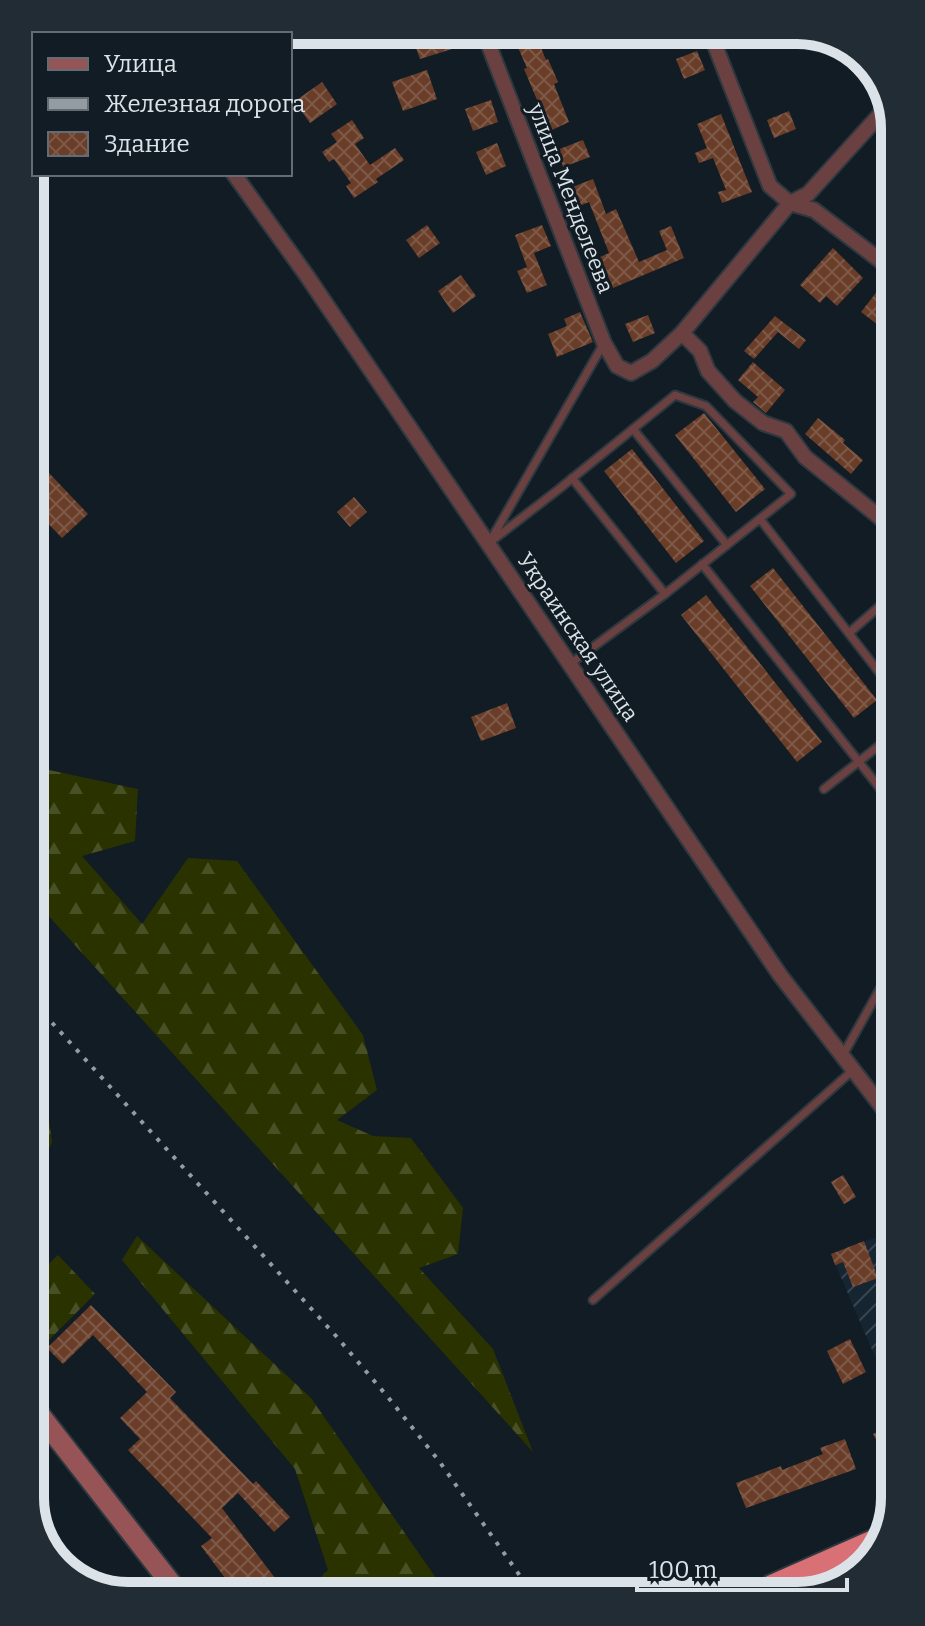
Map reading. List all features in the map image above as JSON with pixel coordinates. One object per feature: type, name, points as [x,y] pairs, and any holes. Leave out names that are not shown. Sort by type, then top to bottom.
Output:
[{"type":"highway","points":[[783,1582],[867,1545]]},
{"type":"street","name":"улица Менделеева","points":[[488,44],[604,343],[617,366],[631,373],[652,361],[682,333]]},
{"type":"street","points":[[714,44],[770,186],[790,203],[814,210],[881,261]]},
{"type":"street","points":[[879,115],[808,194],[790,203],[682,333],[700,351],[708,371],[735,401],[763,423],[786,431],[805,457],[881,518]]},
{"type":"street","name":"Украинская улица","points":[[235,176],[489,543],[780,975],[881,1105]]},
{"type":"street","points":[[44,1420],[170,1582]]},
{"type":"lane","points":[[489,543],[604,343]]},
{"type":"lane","points":[[489,543],[675,395],[706,406],[791,494],[665,594],[570,664]]},
{"type":"lane","points":[[633,429],[727,545]]},
{"type":"lane","points":[[572,478],[665,594]]},
{"type":"lane","points":[[760,519],[881,675]]},
{"type":"lane","points":[[702,564],[881,789]]},
{"type":"lane","points":[[849,633],[881,605]]},
{"type":"lane","points":[[824,789],[881,744]]},
{"type":"lane","points":[[843,1055],[881,987]]},
{"type":"lane","points":[[593,1300],[854,1069]]},
{"type":"shaded area","points":[[881,1235],[881,1371],[831,1254]]},
{"type":"green space","points":[[44,769],[138,789],[135,841],[82,856],[142,924],[188,858],[237,861],[363,1035],[377,1090],[337,1120],[373,1136],[411,1138],[463,1208],[458,1254],[419,1268],[493,1349],[533,1452],[44,911]]},
{"type":"green space","points":[[44,1096],[46,1099],[52,1142],[44,1159]]},
{"type":"green space","points":[[137,1236],[311,1398],[439,1582],[315,1582],[328,1570],[295,1469],[122,1260]]},
{"type":"green space","points":[[58,1255],[95,1294],[44,1345],[44,1268]]},
{"type":"building","points":[[415,44],[468,44],[420,59]]},
{"type":"building","points":[[516,44],[540,44],[558,82],[554,84],[569,122],[552,130],[524,69],[527,68]]},
{"type":"building","points":[[697,51],[705,70],[684,79],[676,59]]},
{"type":"building","points":[[427,70],[437,99],[403,111],[392,82]]},
{"type":"building","points":[[322,82],[337,104],[310,123],[300,109],[304,107],[298,99]]},
{"type":"building","points":[[491,100],[498,122],[473,131],[465,109]]},
{"type":"building","points":[[789,111],[796,129],[774,138],[767,120]]},
{"type":"building","points":[[721,114],[752,192],[722,203],[718,192],[726,190],[713,158],[699,163],[695,153],[707,148],[697,124]]},
{"type":"building","points":[[352,120],[364,138],[355,144],[370,165],[395,148],[404,160],[354,198],[346,186],[351,183],[334,159],[329,162],[322,152],[337,142],[331,134]]},
{"type":"building","points":[[583,140],[590,157],[563,167],[557,150]]},
{"type":"building","points":[[497,143],[506,166],[486,175],[476,152]]},
{"type":"building","points":[[593,179],[606,214],[616,209],[639,262],[667,250],[659,231],[671,226],[684,258],[613,288],[600,257],[609,253],[589,202],[577,207],[570,188]]},
{"type":"building","points":[[427,225],[440,243],[419,258],[406,240]]},
{"type":"building","points":[[542,225],[551,246],[534,253],[547,285],[527,293],[517,271],[527,267],[515,235]]},
{"type":"building","points":[[833,248],[863,278],[837,306],[826,296],[820,303],[800,285]]},
{"type":"building","points":[[461,275],[476,296],[453,313],[438,291]]},
{"type":"building","points":[[879,289],[881,290],[881,321],[878,325],[861,312]]},
{"type":"building","points":[[580,312],[593,342],[557,357],[548,334],[567,326],[564,319]]},
{"type":"building","points":[[648,315],[655,333],[633,342],[625,324]]},
{"type":"building","points":[[775,316],[806,340],[799,349],[778,332],[754,359],[744,351]]},
{"type":"building","points":[[753,362],[785,390],[766,413],[753,402],[758,397],[738,380]]},
{"type":"building","points":[[704,413],[765,489],[736,512],[675,435]]},
{"type":"building","points":[[818,418],[863,460],[851,474],[805,434]]},
{"type":"building","points":[[632,449],[704,541],[676,563],[604,471]]},
{"type":"building","points":[[44,468],[88,514],[62,538],[44,519]]},
{"type":"building","points":[[354,497],[367,512],[350,527],[337,512]]},
{"type":"building","points":[[773,568],[877,700],[854,718],[750,586]]},
{"type":"building","points":[[706,595],[822,742],[797,762],[681,615]]},
{"type":"building","points":[[507,703],[516,728],[481,741],[471,717]]},
{"type":"building","points":[[843,1175],[856,1197],[844,1204],[831,1182]]},
{"type":"building","points":[[864,1241],[878,1278],[853,1287],[843,1262],[835,1265],[831,1254]]},
{"type":"building","points":[[91,1305],[176,1392],[170,1398],[253,1484],[256,1481],[290,1517],[274,1532],[238,1493],[222,1508],[278,1582],[228,1582],[201,1546],[212,1538],[128,1450],[140,1439],[120,1418],[147,1392],[93,1335],[63,1364],[47,1348]]},
{"type":"building","points":[[850,1339],[866,1372],[843,1384],[827,1351]]},
{"type":"building","points":[[881,1430],[881,1449],[873,1434]]},
{"type":"building","points":[[845,1439],[856,1469],[746,1508],[736,1483],[823,1454],[820,1448]]},
{"type":"railway","points":[[44,1014],[387,1396],[439,1461],[524,1582]]}]
